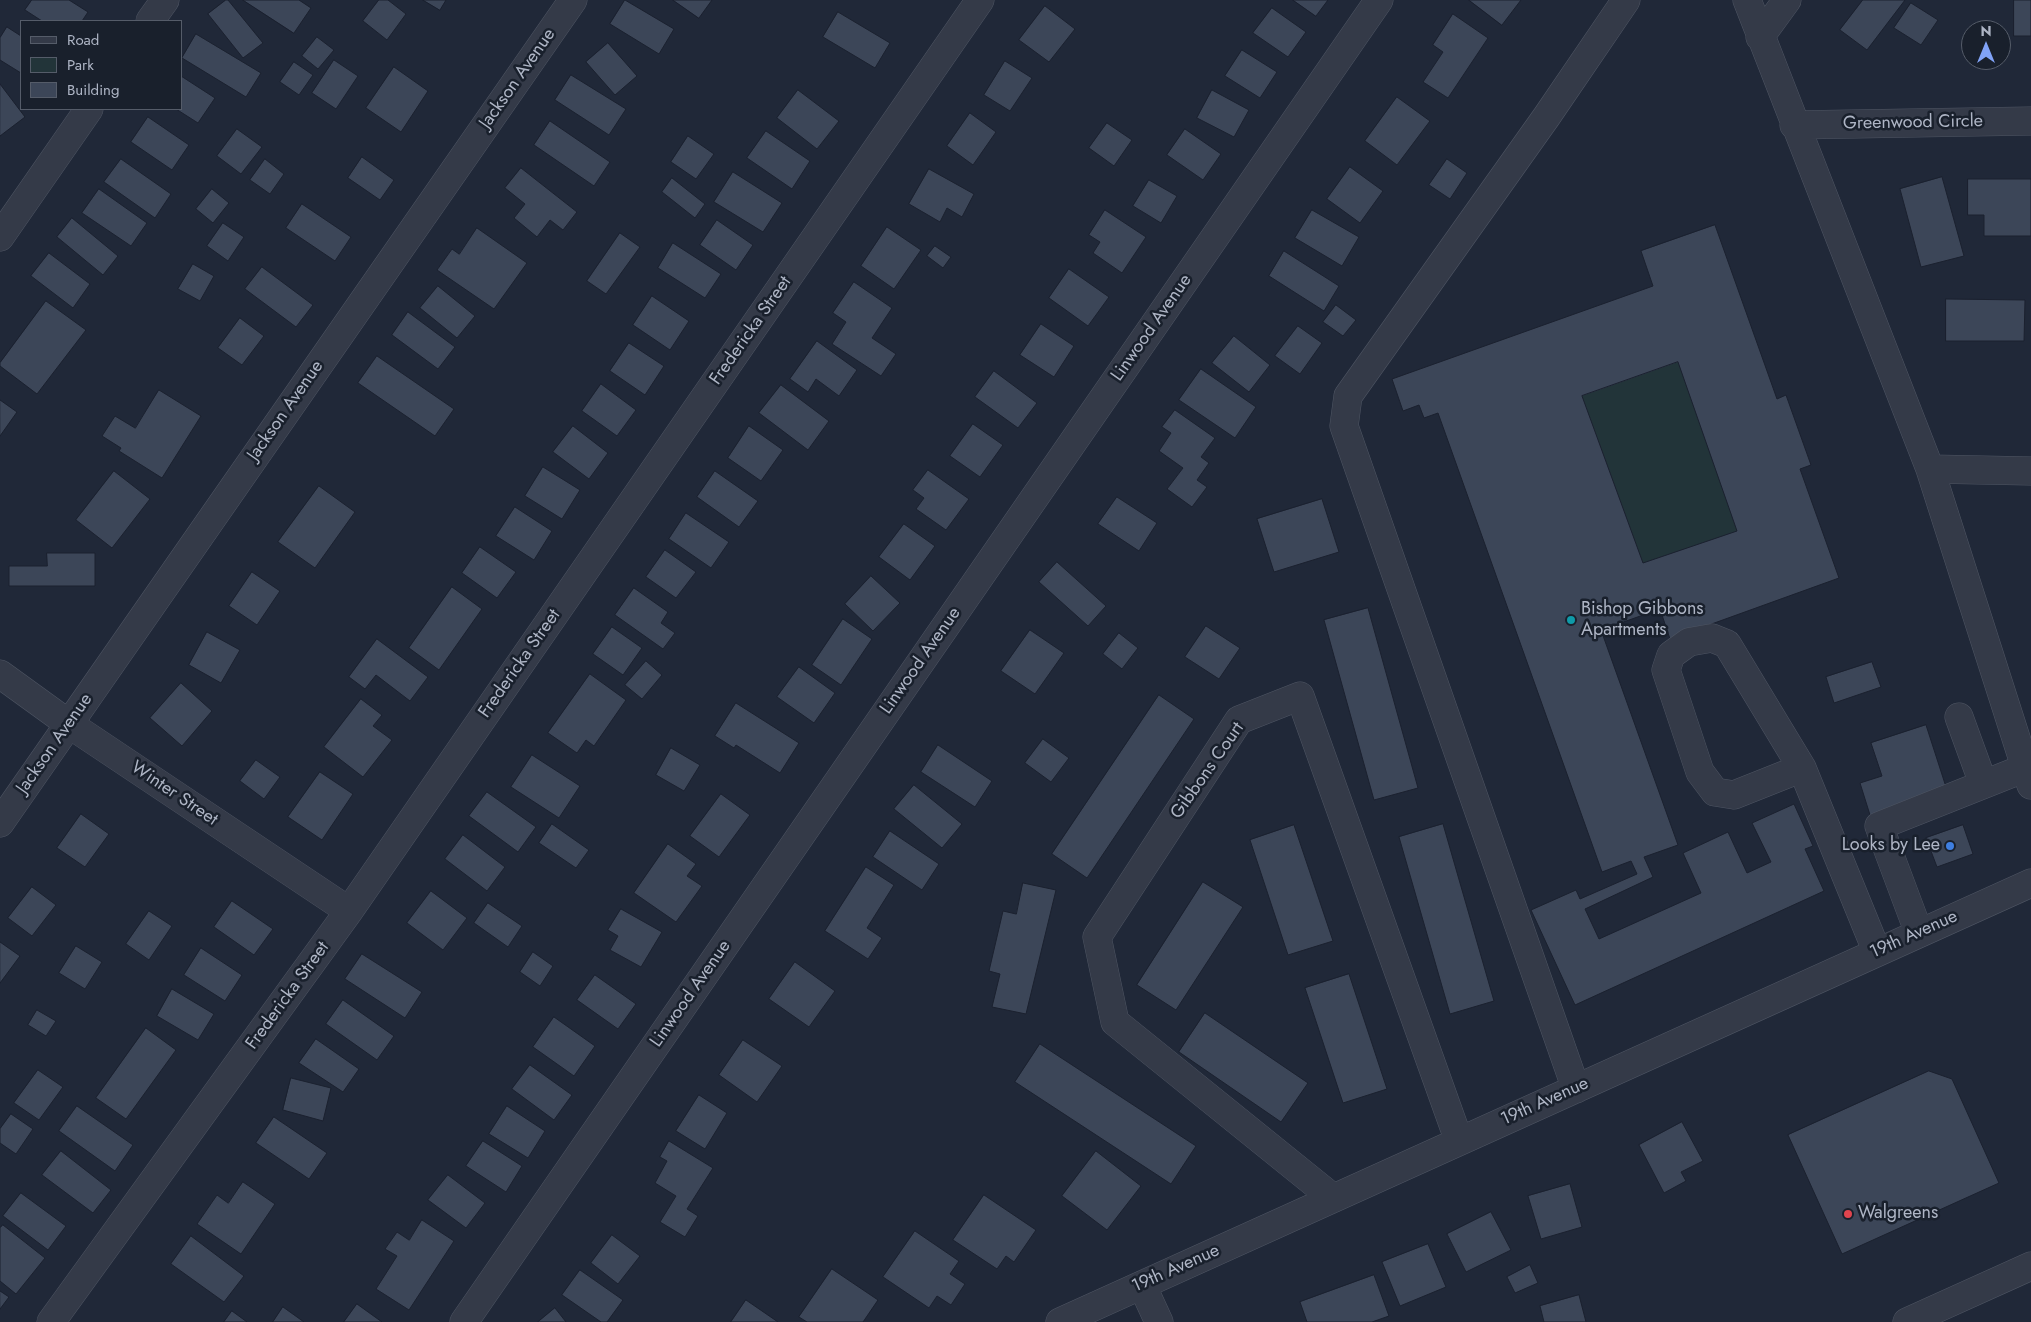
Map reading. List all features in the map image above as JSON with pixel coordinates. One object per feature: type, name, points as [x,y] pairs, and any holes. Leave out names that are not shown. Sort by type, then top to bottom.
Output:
[{"type":"street","points":[[151,20],[164,0]]},
{"type":"street","name":"Jackson Avenue","points":[[0,823],[573,0]]},
{"type":"street","name":"Fredericka Street","points":[[51,1322],[350,911],[980,0]]},
{"type":"street","name":"Linwood Avenue","points":[[464,1322],[1379,0]]},
{"type":"street","points":[[1576,1088],[1344,426],[1348,396],[1547,116],[1626,0]]},
{"type":"street","points":[[1747,0],[1794,125],[1930,468],[2028,776],[1983,783],[1879,826],[1919,933]]},
{"type":"street","points":[[1760,37],[1787,0]]},
{"type":"street","points":[[0,237],[88,110]]},
{"type":"street","name":"Greenwood Circle","points":[[1794,125],[2031,121]]},
{"type":"street","points":[[1930,468],[2031,471]]},
{"type":"street","points":[[1802,768],[1734,796],[1716,792],[1700,772],[1666,670],[1671,655],[1689,642],[1712,638],[1727,644],[1802,768],[1877,952]]},
{"type":"street","name":"Winter Street","points":[[0,674],[69,724],[350,911]]},
{"type":"street","name":"Gibbons Court","points":[[1333,1198],[1115,1022],[1097,937],[1239,720],[1300,696],[1459,1141]]},
{"type":"street","points":[[1959,717],[1983,783]]},
{"type":"street","name":"19th Avenue","points":[[1060,1322],[2031,882]]},
{"type":"street","points":[[1907,1322],[2031,1266]]},
{"type":"street","points":[[1142,1285],[1159,1322]]},
{"type":"green space","points":[[1678,362],[1737,531],[1643,563],[1582,396]]},
{"type":"building","points":[[32,0],[69,0],[88,12],[83,20],[40,20],[25,10]]},
{"type":"building","points":[[228,0],[263,43],[243,58],[208,14]]},
{"type":"building","points":[[243,0],[299,0],[311,8],[294,33]]},
{"type":"building","points":[[379,0],[388,0],[406,14],[387,40],[363,21]]},
{"type":"building","points":[[423,0],[446,0],[440,10]]},
{"type":"building","points":[[625,0],[674,29],[659,54],[610,24]]},
{"type":"building","points":[[673,0],[712,0],[699,18]]},
{"type":"building","points":[[1293,0],[1328,0],[1316,16]]},
{"type":"building","points":[[1469,0],[1521,0],[1502,25]]},
{"type":"building","points":[[1863,0],[1905,0],[1867,50],[1840,30]]},
{"type":"building","points":[[2014,0],[2031,0],[2031,36],[2014,36]]},
{"type":"building","points":[[1911,3],[1938,20],[1921,45],[1894,28]]},
{"type":"building","points":[[1045,6],[1075,29],[1049,62],[1019,40]]},
{"type":"building","points":[[1272,8],[1306,32],[1288,57],[1253,33]]},
{"type":"building","points":[[838,12],[890,43],[875,68],[823,37]]},
{"type":"building","points":[[1453,14],[1488,38],[1448,98],[1423,82],[1443,52],[1433,45]]},
{"type":"building","points":[[7,27],[20,35],[20,72],[0,60],[0,38]]},
{"type":"building","points":[[196,34],[261,73],[246,97],[182,58]]},
{"type":"building","points":[[317,37],[334,50],[318,69],[302,56]]},
{"type":"building","points":[[608,43],[637,76],[615,95],[586,62]]},
{"type":"building","points":[[1242,50],[1277,72],[1260,98],[1225,76]]},
{"type":"building","points":[[334,60],[358,76],[336,109],[312,93]]},
{"type":"building","points":[[1005,61],[1032,78],[1010,111],[984,95]]},
{"type":"building","points":[[294,62],[313,75],[299,95],[280,82]]},
{"type":"building","points":[[394,67],[428,91],[401,132],[366,108]]},
{"type":"building","points":[[571,75],[626,109],[609,135],[555,100]]},
{"type":"building","points":[[182,77],[215,98],[198,123],[178,110],[182,110]]},
{"type":"building","points":[[0,84],[25,117],[0,136]]},
{"type":"building","points":[[798,90],[839,121],[817,149],[777,118]]},
{"type":"building","points":[[1212,90],[1249,110],[1234,137],[1197,118]]},
{"type":"building","points":[[1397,97],[1430,121],[1397,165],[1365,141]]},
{"type":"building","points":[[970,113],[996,132],[973,165],[947,146]]},
{"type":"building","points":[[148,117],[189,145],[172,170],[131,142]]},
{"type":"building","points":[[550,121],[610,162],[594,186],[534,145]]},
{"type":"building","points":[[1107,123],[1132,140],[1114,166],[1089,148]]},
{"type":"building","points":[[237,129],[262,147],[241,174],[217,156]]},
{"type":"building","points":[[1185,129],[1221,154],[1203,180],[1167,155]]},
{"type":"building","points":[[766,131],[810,161],[792,189],[747,158]]},
{"type":"building","points":[[688,136],[714,154],[696,179],[671,162]]},
{"type":"building","points":[[362,157],[394,180],[380,200],[348,178]]},
{"type":"building","points":[[121,159],[171,194],[155,218],[104,182]]},
{"type":"building","points":[[265,159],[284,174],[270,194],[250,180]]},
{"type":"building","points":[[1447,159],[1467,173],[1450,199],[1429,185]]},
{"type":"building","points":[[1350,167],[1383,191],[1360,223],[1327,199]]},
{"type":"building","points":[[521,168],[577,212],[563,230],[550,220],[537,237],[514,218],[525,204],[505,188]]},
{"type":"building","points":[[929,169],[974,194],[962,217],[947,208],[940,222],[909,204]]},
{"type":"building","points":[[733,172],[782,203],[763,232],[714,202]]},
{"type":"building","points":[[1942,177],[1964,256],[1921,267],[1900,189]]},
{"type":"building","points":[[672,178],[705,204],[695,218],[662,192]]},
{"type":"building","points":[[1968,179],[2031,179],[2031,236],[1984,236],[1984,215],[1968,215]]},
{"type":"building","points":[[1149,180],[1177,196],[1161,223],[1133,206]]},
{"type":"building","points":[[99,189],[147,223],[131,246],[82,213]]},
{"type":"building","points":[[212,189],[229,203],[213,223],[196,209]]},
{"type":"building","points":[[302,204],[351,237],[335,261],[286,228]]},
{"type":"building","points":[[1105,210],[1146,237],[1122,273],[1093,253],[1100,242],[1089,235]]},
{"type":"building","points":[[1312,210],[1359,237],[1342,266],[1295,238]]},
{"type":"building","points":[[72,218],[118,256],[103,275],[57,237]]},
{"type":"building","points":[[717,220],[753,245],[736,270],[700,245]]},
{"type":"building","points":[[223,223],[244,237],[228,261],[207,246]]},
{"type":"building","name":"Bishop Gibbons Apartments","points":[[1715,225],[1777,399],[1786,395],[1811,465],[1800,469],[1839,578],[1670,639],[1660,609],[1601,630],[1678,845],[1644,857],[1653,877],[1585,909],[1599,939],[1701,893],[1683,853],[1728,832],[1747,873],[1771,862],[1752,823],[1794,804],[1813,846],[1805,849],[1824,891],[1575,1005],[1531,910],[1576,890],[1580,899],[1637,874],[1631,861],[1602,872],[1438,413],[1424,418],[1419,405],[1403,411],[1392,379],[1653,286],[1641,251]],"holes":[[[1678,362],[1737,531],[1643,563],[1582,396]]]},
{"type":"building","points":[[887,227],[921,250],[894,289],[861,266]]},
{"type":"building","points":[[477,228],[527,263],[494,309],[437,270],[452,249],[459,254]]},
{"type":"building","points":[[620,233],[640,247],[606,294],[587,281]]},
{"type":"building","points":[[673,243],[721,274],[705,298],[658,268]]},
{"type":"building","points":[[935,246],[951,257],[943,268],[927,256]]},
{"type":"building","points":[[1284,251],[1339,286],[1324,311],[1269,276]]},
{"type":"building","points":[[49,253],[90,284],[73,308],[31,276]]},
{"type":"building","points":[[193,264],[214,276],[200,301],[178,289]]},
{"type":"building","points":[[262,267],[313,305],[296,327],[245,289]]},
{"type":"building","points":[[1069,269],[1109,297],[1088,326],[1049,298]]},
{"type":"building","points":[[854,282],[892,308],[872,338],[896,354],[881,376],[832,344],[846,322],[833,313]]},
{"type":"building","points":[[438,286],[475,316],[457,338],[420,308]]},
{"type":"building","points":[[652,296],[689,321],[670,350],[633,325]]},
{"type":"building","points":[[1946,299],[2025,300],[2024,341],[1946,341]]},
{"type":"building","points":[[46,301],[86,330],[37,394],[0,366],[0,363]]},
{"type":"building","points":[[1336,305],[1356,320],[1343,336],[1323,322]]},
{"type":"building","points":[[408,312],[455,347],[438,369],[392,335]]},
{"type":"building","points":[[240,318],[264,336],[242,365],[218,348]]},
{"type":"building","points":[[1041,324],[1074,346],[1054,377],[1020,355]]},
{"type":"building","points":[[1298,326],[1322,343],[1300,374],[1275,356]]},
{"type":"building","points":[[1234,336],[1270,365],[1249,392],[1212,363]]},
{"type":"building","points":[[817,341],[857,370],[839,396],[816,379],[808,392],[790,379]]},
{"type":"building","points":[[629,343],[664,366],[645,395],[610,371]]},
{"type":"building","points":[[377,356],[454,409],[435,436],[358,383]]},
{"type":"building","points":[[1201,369],[1256,407],[1235,438],[1179,400]]},
{"type":"building","points":[[994,371],[1037,403],[1018,428],[975,397]]},
{"type":"building","points":[[601,384],[636,410],[617,436],[582,411]]},
{"type":"building","points":[[781,385],[829,421],[808,450],[759,413]]},
{"type":"building","points":[[159,390],[201,416],[162,478],[119,451],[121,448],[102,436],[115,416],[135,428]]},
{"type":"building","points":[[0,400],[17,412],[0,436]]},
{"type":"building","points":[[1175,410],[1215,438],[1201,457],[1209,463],[1197,480],[1207,487],[1192,507],[1167,489],[1183,468],[1159,451],[1171,433],[1162,427]]},
{"type":"building","points":[[973,424],[1003,445],[980,477],[950,456]]},
{"type":"building","points":[[573,426],[608,453],[589,479],[553,452]]},
{"type":"building","points":[[749,426],[783,450],[761,481],[728,458]]},
{"type":"building","points":[[543,467],[580,490],[562,519],[525,496]]},
{"type":"building","points":[[928,470],[969,499],[946,530],[916,509],[924,498],[913,490]]},
{"type":"building","points":[[114,471],[150,499],[112,548],[76,520]]},
{"type":"building","points":[[715,471],[758,501],[739,527],[697,497]]},
{"type":"building","points":[[319,486],[355,512],[315,568],[278,542]]},
{"type":"building","points":[[1117,497],[1157,523],[1139,551],[1098,524]]},
{"type":"building","points":[[1322,499],[1339,552],[1274,572],[1257,519]]},
{"type":"building","points":[[515,507],[552,531],[534,560],[496,536]]},
{"type":"building","points":[[686,513],[729,542],[711,568],[669,539]]},
{"type":"building","points":[[904,524],[935,546],[910,580],[879,557]]},
{"type":"building","points":[[480,547],[516,572],[497,598],[462,573]]},
{"type":"building","points":[[665,550],[696,572],[676,598],[646,577]]},
{"type":"building","points":[[47,553],[95,553],[95,586],[9,586],[9,566],[47,566]]},
{"type":"building","points":[[1057,562],[1106,606],[1088,626],[1039,582]]},
{"type":"building","points":[[252,572],[280,591],[257,625],[229,606]]},
{"type":"building","points":[[871,576],[900,603],[873,631],[845,604]]},
{"type":"building","points":[[452,587],[482,609],[439,670],[409,648]]},
{"type":"building","points":[[634,588],[668,612],[661,623],[675,633],[663,649],[615,615]]},
{"type":"building","points":[[1368,608],[1418,788],[1374,800],[1324,620]]},
{"type":"building","points":[[843,619],[872,639],[841,685],[812,665]]},
{"type":"building","points":[[1206,626],[1240,648],[1219,679],[1185,657]]},
{"type":"building","points":[[612,627],[642,648],[623,675],[593,654]]},
{"type":"building","points":[[1030,630],[1064,653],[1035,694],[1001,671]]},
{"type":"building","points":[[207,632],[240,650],[221,683],[189,665]]},
{"type":"building","points":[[1119,633],[1138,648],[1122,669],[1103,654]]},
{"type":"building","points":[[377,639],[428,677],[410,701],[376,675],[365,689],[349,677]]},
{"type":"building","points":[[646,661],[662,675],[642,699],[625,685]]},
{"type":"building","points":[[1872,662],[1881,687],[1834,703],[1826,677]]},
{"type":"building","points":[[799,667],[835,693],[814,723],[777,697]]},
{"type":"building","points":[[590,674],[626,700],[594,746],[586,740],[577,753],[548,733]]},
{"type":"building","points":[[181,683],[212,711],[182,746],[150,718]]},
{"type":"building","points":[[1159,695],[1194,719],[1087,878],[1052,854]]},
{"type":"building","points":[[361,699],[382,715],[373,726],[392,740],[363,777],[324,747]]},
{"type":"building","points":[[736,703],[799,743],[780,773],[736,745],[734,748],[715,736]]},
{"type":"building","points":[[1926,725],[1947,790],[1870,815],[1860,783],[1882,776],[1871,743]]},
{"type":"building","points":[[1043,739],[1069,758],[1051,782],[1025,763]]},
{"type":"building","points":[[938,745],[992,781],[975,807],[921,772]]},
{"type":"building","points":[[671,748],[700,765],[684,791],[656,775]]},
{"type":"building","points":[[532,755],[580,786],[559,818],[511,787]]},
{"type":"building","points":[[256,760],[280,777],[264,799],[240,781]]},
{"type":"building","points":[[320,772],[353,794],[322,840],[288,817]]},
{"type":"building","points":[[914,785],[962,824],[942,848],[894,809]]},
{"type":"building","points":[[487,792],[536,827],[518,852],[469,816]]},
{"type":"building","points":[[721,794],[750,815],[719,857],[690,836]]},
{"type":"building","points":[[81,814],[109,834],[85,867],[57,848]]},
{"type":"building","points":[[552,824],[589,850],[576,868],[539,843]]},
{"type":"building","points":[[1443,824],[1494,1001],[1450,1014],[1399,837]]},
{"type":"building","points":[[1294,825],[1333,941],[1288,955],[1250,840]]},
{"type":"building","name":"Looks by Lee","points":[[1963,825],[1973,854],[1937,867],[1926,838]]},
{"type":"building","points":[[890,831],[939,864],[922,890],[873,857]]},
{"type":"building","points":[[463,835],[505,867],[487,891],[445,859]]},
{"type":"building","points":[[668,844],[696,864],[687,876],[702,886],[676,922],[634,893]]},
{"type":"building","points":[[866,867],[894,885],[867,928],[882,938],[868,959],[825,931]]},
{"type":"building","points":[[1203,882],[1243,907],[1176,1010],[1137,985]]},
{"type":"building","points":[[1023,883],[1056,890],[1026,1014],[992,1007],[1000,974],[989,971],[1003,911],[1016,914]]},
{"type":"building","points":[[32,887],[56,905],[32,936],[8,918]]},
{"type":"building","points":[[431,891],[467,918],[443,950],[407,923]]},
{"type":"building","points":[[232,901],[273,929],[254,955],[214,927]]},
{"type":"building","points":[[488,903],[522,926],[508,947],[474,923]]},
{"type":"building","points":[[621,909],[662,932],[641,967],[610,950],[618,936],[608,930]]},
{"type":"building","points":[[149,911],[172,926],[149,960],[126,944]]},
{"type":"building","points":[[0,942],[20,956],[0,983]]},
{"type":"building","points":[[76,946],[102,962],[85,989],[59,973]]},
{"type":"building","points":[[201,948],[242,975],[225,1001],[184,975]]},
{"type":"building","points":[[533,952],[553,966],[540,986],[520,972]]},
{"type":"building","points":[[362,954],[422,992],[405,1018],[345,979]]},
{"type":"building","points":[[795,962],[835,991],[809,1027],[769,999]]},
{"type":"building","points":[[1349,974],[1387,1089],[1343,1103],[1305,988]]},
{"type":"building","points":[[595,975],[636,1004],[618,1029],[577,1000]]},
{"type":"building","points":[[172,989],[214,1014],[198,1040],[157,1016]]},
{"type":"building","points":[[343,1000],[394,1036],[377,1060],[326,1024]]},
{"type":"building","points":[[37,1010],[56,1021],[46,1036],[28,1025]]},
{"type":"building","points":[[1205,1013],[1308,1083],[1281,1122],[1179,1052]]},
{"type":"building","points":[[554,1017],[595,1046],[574,1076],[533,1047]]},
{"type":"building","points":[[146,1028],[176,1050],[126,1119],[96,1098]]},
{"type":"building","points":[[316,1039],[359,1069],[343,1092],[299,1063]]},
{"type":"building","points":[[743,1040],[782,1066],[757,1102],[719,1075]]},
{"type":"building","points":[[1040,1044],[1196,1146],[1171,1184],[1015,1082]]},
{"type":"building","points":[[530,1065],[572,1095],[554,1120],[512,1089]]},
{"type":"building","points":[[38,1070],[63,1087],[39,1120],[14,1103]]},
{"type":"building","name":"Walgreens","points":[[1929,1071],[1952,1079],[1999,1183],[1842,1254],[1788,1135]]},
{"type":"building","points":[[291,1078],[331,1088],[323,1121],[283,1110]]},
{"type":"building","points":[[699,1095],[727,1113],[705,1149],[676,1131]]},
{"type":"building","points":[[77,1106],[133,1145],[115,1171],[59,1131]]},
{"type":"building","points":[[507,1106],[545,1131],[528,1158],[489,1134]]},
{"type":"building","points":[[11,1114],[33,1129],[16,1154],[0,1143],[0,1129]]},
{"type":"building","points":[[274,1117],[327,1153],[309,1179],[256,1143]]},
{"type":"building","points":[[1682,1122],[1703,1161],[1681,1172],[1686,1181],[1664,1193],[1639,1145]]},
{"type":"building","points":[[483,1141],[522,1166],[506,1192],[466,1166]]},
{"type":"building","points":[[669,1141],[713,1168],[687,1209],[698,1216],[685,1237],[660,1222],[676,1196],[655,1183],[667,1161],[660,1157]]},
{"type":"building","points":[[61,1151],[111,1190],[93,1213],[42,1175]]},
{"type":"building","points":[[1096,1151],[1141,1186],[1107,1230],[1062,1196]]},
{"type":"building","points":[[448,1175],[485,1203],[466,1228],[428,1200]]},
{"type":"building","points":[[243,1182],[275,1204],[241,1254],[197,1224],[217,1195],[228,1203]]},
{"type":"building","points":[[1570,1184],[1582,1227],[1541,1239],[1528,1196]]},
{"type":"building","points":[[21,1193],[66,1226],[48,1250],[3,1216]]},
{"type":"building","points":[[984,1195],[1036,1230],[1014,1262],[1006,1256],[997,1269],[953,1240]]},
{"type":"building","points":[[1491,1212],[1511,1250],[1466,1272],[1447,1234]]},
{"type":"building","points":[[422,1220],[454,1241],[409,1310],[376,1289],[397,1256],[385,1249],[397,1232],[409,1240]]},
{"type":"building","points":[[3,1225],[45,1258],[16,1294],[0,1281],[0,1228]]},
{"type":"building","points":[[915,1231],[959,1261],[950,1274],[965,1284],[951,1305],[937,1296],[929,1308],[883,1277]]},
{"type":"building","points":[[612,1235],[640,1256],[618,1284],[591,1263]]},
{"type":"building","points":[[191,1236],[244,1276],[224,1302],[171,1264]]},
{"type":"building","points":[[1428,1244],[1446,1287],[1400,1306],[1382,1262]]},
{"type":"building","points":[[1530,1265],[1538,1283],[1515,1293],[1507,1277]]},
{"type":"building","points":[[832,1269],[878,1300],[863,1322],[807,1322],[799,1317]]},
{"type":"building","points":[[580,1270],[623,1300],[607,1322],[601,1322],[562,1295]]},
{"type":"building","points":[[1374,1275],[1389,1316],[1372,1322],[1307,1322],[1300,1302]]},
{"type":"building","points":[[0,1291],[9,1297],[0,1309]]},
{"type":"building","points":[[1579,1295],[1586,1322],[1544,1322],[1540,1306]]},
{"type":"building","points":[[746,1300],[778,1322],[731,1322]]},
{"type":"building","points":[[357,1304],[382,1322],[344,1322]]},
{"type":"building","points":[[283,1307],[304,1322],[273,1322]]},
{"type":"building","points":[[555,1308],[566,1322],[538,1322]]},
{"type":"building","points":[[232,1311],[247,1322],[224,1322]]},
{"type":"place","name":"Bishop Gibbons Apartments","points":[[1571,620]]},
{"type":"place","name":"Looks by Lee","points":[[1950,846]]},
{"type":"place","name":"Walgreens","points":[[1848,1214]]}]
